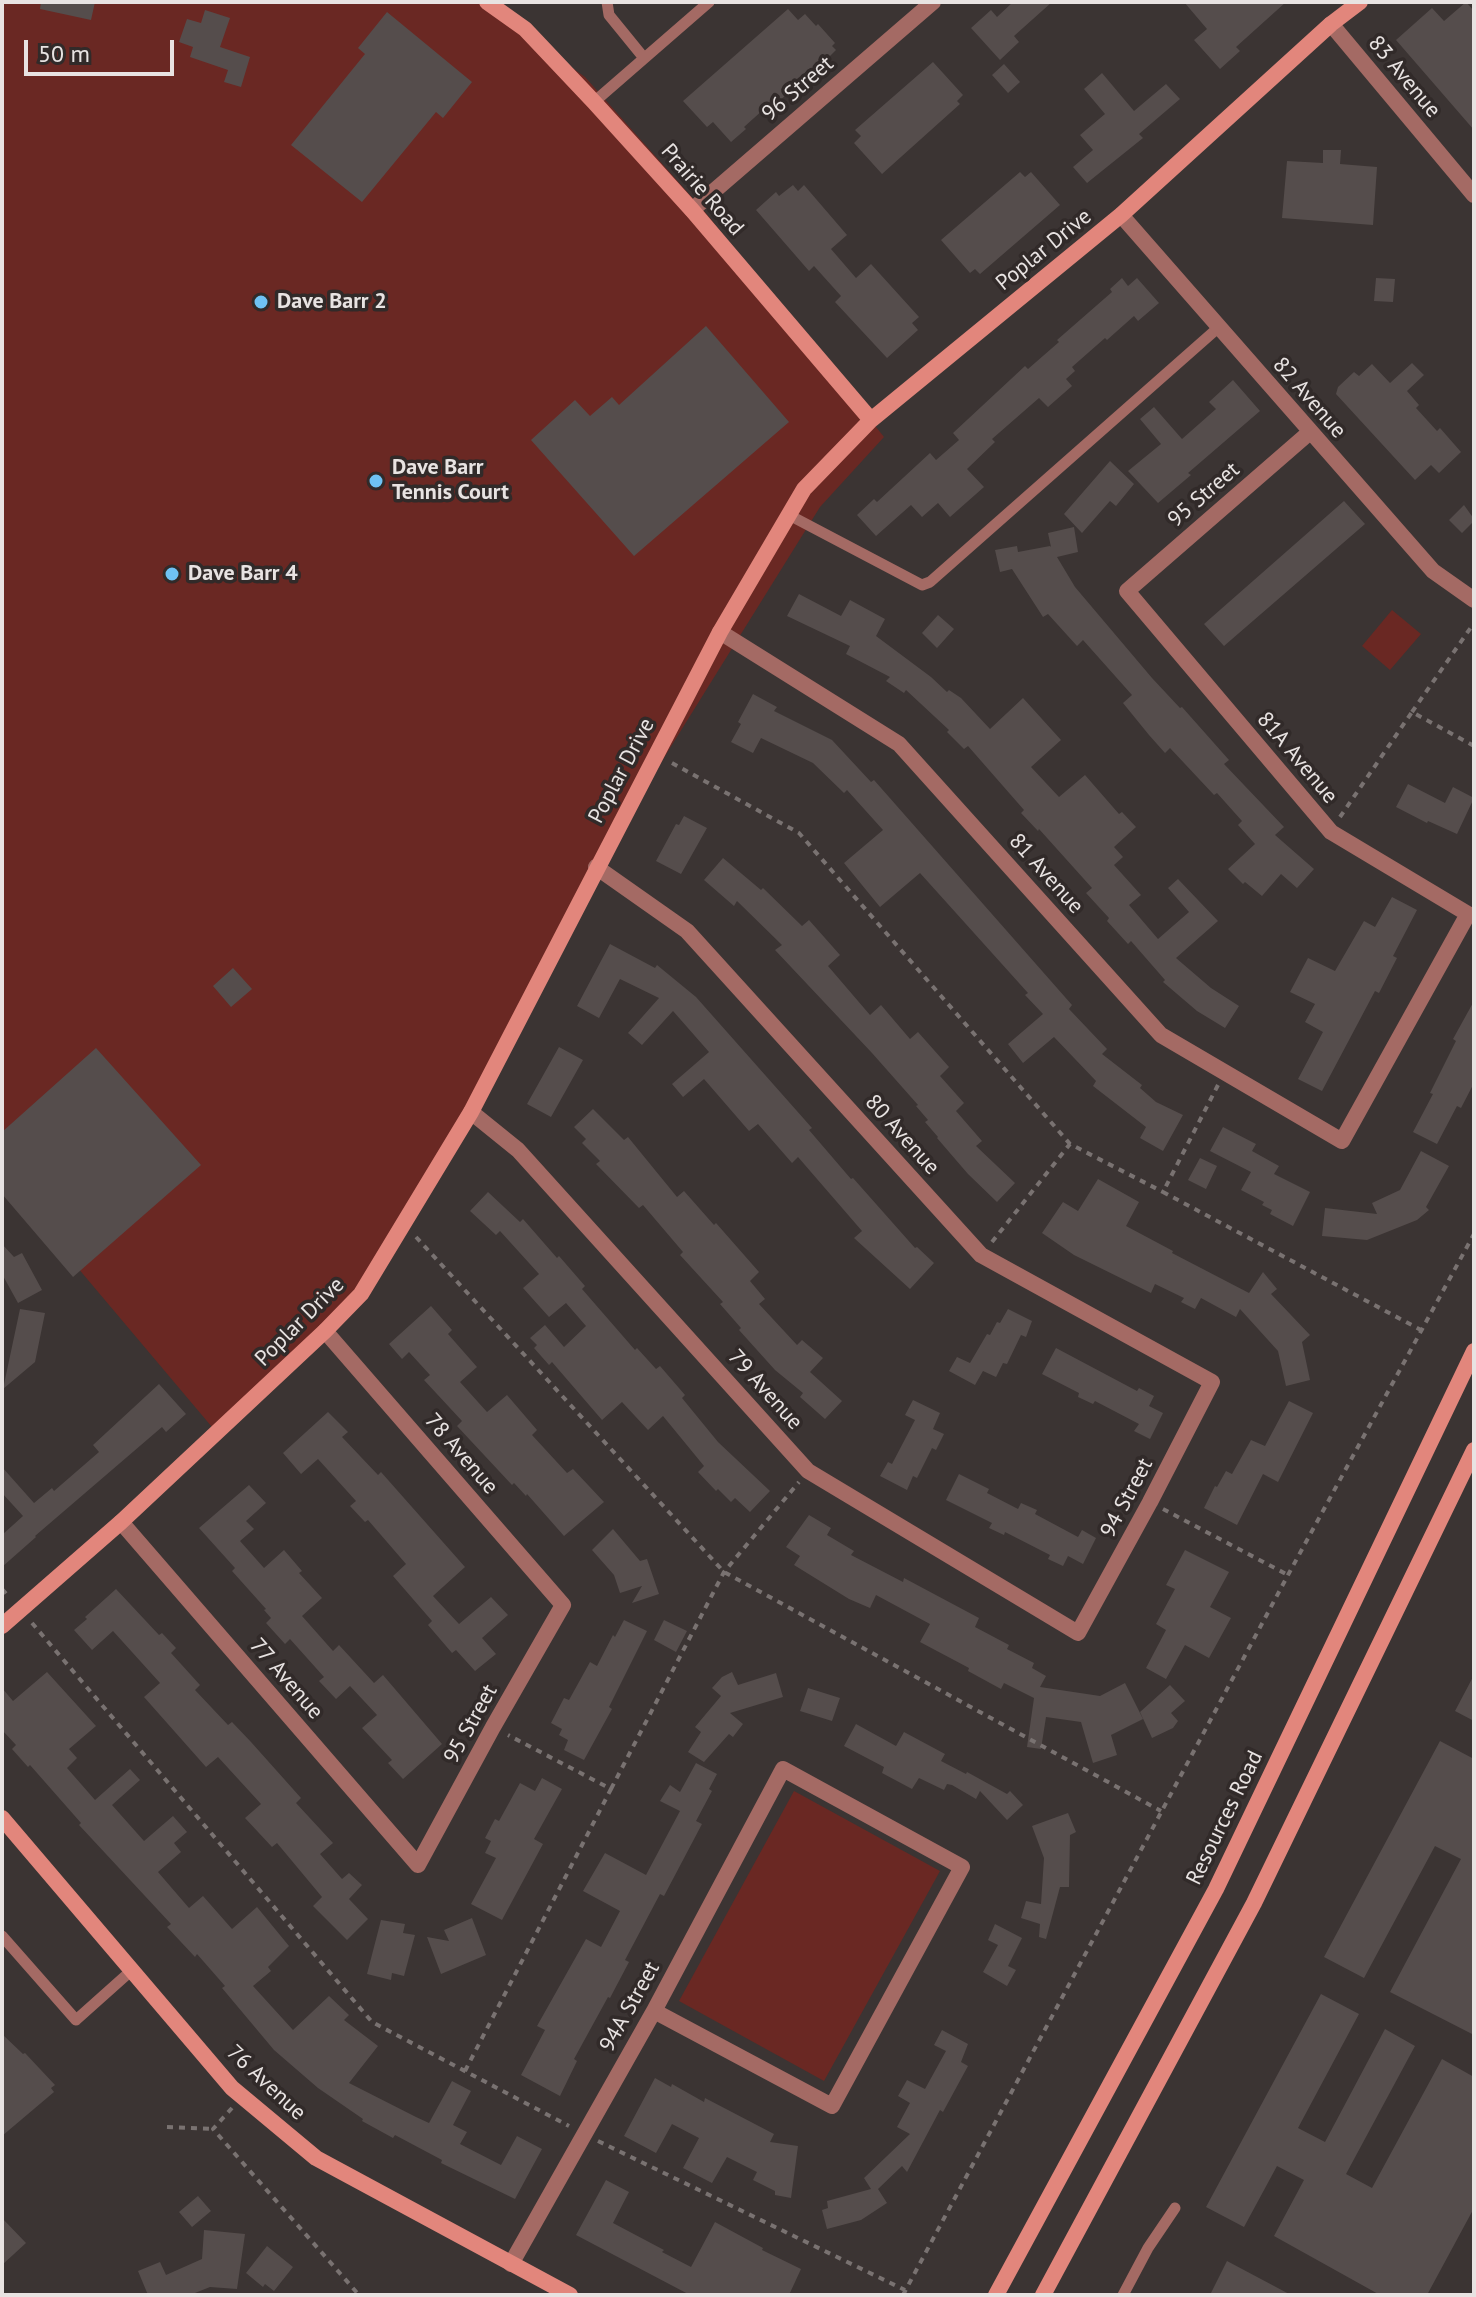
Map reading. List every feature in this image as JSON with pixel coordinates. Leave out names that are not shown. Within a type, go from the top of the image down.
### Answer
[{"type":"street","name":"Prairie Road","points":[[487,2],[525,29],[594,102],[692,210],[871,420]]},
{"type":"street","name":"96 Street","points":[[692,210],[933,2]]},
{"type":"street","name":"Poplar Drive","points":[[2,1626],[121,1522],[361,1294],[471,1112],[720,632],[804,489],[871,420],[1121,215],[1331,24],[1360,2]]},
{"type":"street","name":"83 Avenue","points":[[1331,24],[1474,195]]},
{"type":"street","name":"82 Avenue","points":[[1121,215],[1433,571],[1474,600]]},
{"type":"street","name":"95 Street","points":[[1127,591],[1310,432]]},
{"type":"street","name":"81A Avenue","points":[[1127,591],[1331,832],[1468,914],[1342,1141]]},
{"type":"street","name":"81 Avenue","points":[[720,632],[899,744],[1161,1035],[1342,1141]]},
{"type":"street","name":"80 Avenue","points":[[596,867],[687,931],[981,1255],[1212,1382]]},
{"type":"street","name":"79 Avenue","points":[[471,1112],[518,1150],[808,1471],[1078,1633]]},
{"type":"street","name":"78 Avenue","points":[[325,1331],[563,1605]]},
{"type":"street","name":"Resources Road","points":[[996,2295],[1216,1889],[1474,1351]]},
{"type":"street","name":"94 Street","points":[[1078,1633],[1212,1382]]},
{"type":"street","points":[[1043,2295],[1254,1903],[1474,1450]]},
{"type":"street","name":"77 Avenue","points":[[121,1522],[418,1865]]},
{"type":"street","name":"95 Street","points":[[418,1865],[563,1605]]},
{"type":"street","name":"94A Street","points":[[511,2264],[654,2011],[783,1769],[962,1867],[832,2106],[654,2011]]},
{"type":"street","name":"76 Avenue","points":[[2,1818],[232,2088],[316,2158],[570,2295]]},
{"type":"lane","points":[[607,2],[614,22],[644,58]]},
{"type":"lane","points":[[594,102],[709,2]]},
{"type":"lane","points":[[789,515],[922,585],[930,582],[1219,327]]},
{"type":"lane","points":[[2,1936],[76,2020],[132,1970]]},
{"type":"lane","points":[[1123,2295],[1148,2248],[1175,2208]]},
{"type":"path","points":[[1331,832],[1474,623]]},
{"type":"path","points":[[1412,712],[1474,746]]},
{"type":"path","points":[[656,754],[799,833],[1070,1144],[1421,1330]]},
{"type":"path","points":[[1163,1192],[1224,1072]]},
{"type":"path","points":[[981,1255],[1070,1144]]},
{"type":"path","points":[[404,1224],[724,1572],[1161,1811]]},
{"type":"path","points":[[2,1589],[372,2022],[585,2134],[904,2293],[1474,1234]]},
{"type":"path","points":[[465,2071],[724,1572],[808,1471]]},
{"type":"path","points":[[1150,1502],[1288,1575]]},
{"type":"path","points":[[493,1727],[611,1789]]},
{"type":"path","points":[[213,2129],[242,2096]]},
{"type":"path","points":[[167,2127],[213,2129],[359,2295]]},
{"type":"shaded area","points":[[2,2],[480,2],[585,77],[705,212],[884,437],[820,507],[596,867],[471,1112],[361,1294],[217,1433],[2,1178]]},
{"type":"shaded area","points":[[1392,610],[1421,634],[1390,670],[1362,646]]},
{"type":"shaded area","points":[[794,1791],[940,1871],[824,2081],[679,2001]]},
{"type":"building","points":[[41,2],[95,2],[91,20],[40,9]]},
{"type":"building","points":[[1013,2],[1052,2],[1014,36],[1019,42],[1000,60],[971,28],[991,10],[997,17]]},
{"type":"building","points":[[1184,2],[1286,2],[1236,47],[1240,51],[1220,69],[1194,40],[1207,29]]},
{"type":"building","points":[[1466,2],[1474,11],[1474,130],[1396,40],[1432,8],[1444,21]]},
{"type":"building","points":[[788,9],[798,20],[805,14],[816,26],[818,24],[835,43],[832,46],[836,50],[805,81],[777,103],[774,100],[731,142],[713,122],[707,127],[683,101]]},
{"type":"building","points":[[205,10],[230,18],[220,47],[250,57],[241,87],[224,82],[228,70],[190,57],[193,47],[179,42],[187,19],[201,23]]},
{"type":"building","points":[[387,12],[472,82],[443,118],[436,112],[362,202],[291,145],[365,54],[358,48]]},
{"type":"building","points":[[933,62],[963,95],[957,101],[960,104],[882,174],[854,143],[861,136],[855,130]]},
{"type":"building","points":[[1004,64],[1020,82],[1008,93],[992,75]]},
{"type":"building","points":[[1102,73],[1134,111],[1166,84],[1180,99],[1139,134],[1143,138],[1087,183],[1073,167],[1093,150],[1080,135],[1105,114],[1084,89]]},
{"type":"building","points":[[1323,150],[1341,150],[1340,164],[1377,167],[1373,225],[1282,218],[1287,161],[1323,163]]},
{"type":"building","points":[[1020,172],[1025,177],[1031,172],[1060,205],[980,274],[975,269],[970,273],[941,240]]},
{"type":"building","points":[[793,185],[798,191],[804,185],[847,235],[831,249],[856,278],[871,264],[919,317],[912,323],[918,330],[887,358],[835,302],[841,296],[814,266],[809,271],[756,210],[776,192],[779,196]]},
{"type":"building","points":[[1122,278],[1128,286],[1137,278],[1159,303],[1138,321],[1134,316],[1072,367],[1075,371],[1066,379],[1072,386],[1048,407],[1039,398],[992,439],[995,442],[967,469],[984,487],[950,517],[938,503],[922,517],[911,505],[876,536],[857,515],[874,499],[877,502],[930,453],[936,460],[959,440],[953,433],[1025,366],[1028,369],[1059,342],[1057,340],[1112,292],[1110,289]]},
{"type":"building","points":[[1376,278],[1395,279],[1393,302],[1374,301]]},
{"type":"building","points":[[706,326],[789,422],[634,556],[531,440],[575,400],[590,416],[612,397],[619,405]]},
{"type":"building","points":[[1412,363],[1424,375],[1407,391],[1419,405],[1416,408],[1437,431],[1440,428],[1461,452],[1439,473],[1431,465],[1415,480],[1336,394],[1338,387],[1354,372],[1359,376],[1372,364],[1390,383]]},
{"type":"building","points":[[1233,380],[1260,411],[1158,503],[1128,471],[1161,444],[1140,419],[1154,407],[1182,439],[1216,409],[1209,402]]},
{"type":"building","points":[[1110,461],[1134,484],[1116,506],[1110,501],[1082,533],[1064,514]]},
{"type":"building","points":[[1344,501],[1365,524],[1224,646],[1204,624]]},
{"type":"building","points":[[1464,505],[1474,519],[1462,533],[1449,520]]},
{"type":"building","points":[[1074,527],[1078,552],[1057,557],[1075,587],[1152,678],[1229,760],[1224,764],[1284,827],[1275,835],[1314,869],[1297,888],[1281,874],[1262,896],[1245,882],[1243,884],[1228,869],[1255,844],[1238,825],[1242,821],[1170,748],[1165,753],[1149,735],[1123,703],[1132,695],[1083,640],[1077,646],[1048,614],[1043,617],[1012,569],[1000,572],[995,550],[1017,546],[1018,552],[1051,547],[1048,533]]},
{"type":"building","points":[[799,594],[841,616],[850,600],[885,619],[876,636],[947,692],[949,690],[961,698],[990,729],[1023,698],[1061,740],[1031,767],[1059,797],[1085,775],[1119,814],[1122,812],[1136,827],[1114,847],[1123,857],[1114,865],[1141,895],[1129,905],[1158,939],[1189,912],[1168,888],[1178,879],[1218,921],[1176,958],[1211,988],[1239,1006],[1225,1028],[1197,1011],[1163,982],[1165,980],[1131,941],[1128,944],[1107,921],[1109,918],[1086,893],[1092,888],[1021,813],[1024,810],[968,746],[964,749],[947,732],[949,730],[906,690],[904,693],[886,681],[890,677],[846,654],[850,646],[787,616]]},
{"type":"building","points":[[938,615],[954,629],[937,648],[922,633]]},
{"type":"building","points":[[753,694],[777,707],[774,711],[832,740],[871,782],[874,780],[1072,1005],[1069,1009],[1107,1049],[1102,1054],[1142,1085],[1140,1088],[1156,1102],[1183,1115],[1163,1151],[1140,1138],[1146,1127],[1093,1086],[1096,1081],[1054,1037],[1023,1063],[1008,1044],[1043,1014],[1025,995],[1028,993],[920,873],[880,907],[844,863],[883,830],[847,790],[844,793],[813,763],[761,738],[753,753],[731,742]]},
{"type":"building","points":[[1408,784],[1445,803],[1453,787],[1474,798],[1457,834],[1396,807]]},
{"type":"building","points":[[684,816],[707,828],[681,874],[656,861],[676,824],[679,825]]},
{"type":"building","points":[[723,858],[761,890],[763,888],[802,926],[809,920],[840,955],[828,966],[870,1015],[881,1005],[910,1039],[918,1032],[949,1067],[940,1076],[964,1103],[956,1111],[982,1141],[976,1146],[1015,1183],[997,1202],[937,1138],[925,1122],[928,1120],[918,1105],[775,950],[782,945],[737,901],[734,906],[704,880]]},
{"type":"building","points":[[1392,897],[1417,910],[1393,956],[1397,958],[1379,993],[1375,991],[1322,1091],[1298,1079],[1323,1032],[1305,1022],[1315,1004],[1290,992],[1308,958],[1335,971],[1364,921],[1375,927]]},
{"type":"building","points":[[610,944],[655,968],[657,965],[696,997],[812,1128],[809,1130],[851,1179],[915,1248],[934,1263],[910,1289],[854,1238],[862,1231],[798,1157],[792,1163],[758,1124],[749,1131],[704,1079],[683,1097],[672,1084],[709,1052],[673,1011],[642,1045],[628,1033],[659,998],[620,979],[599,1018],[577,1006]]},
{"type":"building","points":[[233,968],[252,989],[231,1007],[213,986]]},
{"type":"building","points":[[1474,1001],[1474,1083],[1461,1108],[1457,1106],[1437,1144],[1413,1132],[1456,1041],[1453,1039]]},
{"type":"building","points":[[559,1047],[583,1060],[551,1117],[527,1104]]},
{"type":"building","points":[[96,1048],[201,1165],[73,1277],[2,1194],[2,1132]]},
{"type":"building","points":[[593,1109],[624,1140],[628,1137],[677,1197],[684,1191],[759,1272],[750,1281],[765,1299],[759,1304],[797,1345],[802,1340],[823,1358],[810,1372],[842,1401],[825,1419],[800,1397],[803,1393],[775,1370],[739,1330],[741,1328],[720,1304],[723,1302],[680,1255],[683,1252],[643,1205],[639,1208],[596,1164],[600,1161],[582,1143],[586,1139],[574,1127]]},
{"type":"building","points":[[1223,1127],[1256,1144],[1252,1151],[1279,1166],[1274,1174],[1310,1192],[1293,1226],[1270,1214],[1272,1210],[1262,1205],[1264,1202],[1241,1190],[1251,1172],[1210,1151]]},
{"type":"building","points":[[1421,1151],[1449,1166],[1426,1207],[1429,1210],[1417,1220],[1367,1240],[1322,1236],[1325,1208],[1377,1214],[1372,1203],[1400,1190]]},
{"type":"building","points":[[1200,1158],[1217,1166],[1206,1189],[1188,1180]]},
{"type":"building","points":[[1098,1179],[1139,1202],[1126,1226],[1172,1253],[1249,1293],[1263,1272],[1277,1289],[1271,1294],[1310,1335],[1302,1342],[1310,1380],[1286,1386],[1278,1351],[1240,1309],[1236,1317],[1201,1298],[1195,1309],[1181,1302],[1184,1298],[1155,1284],[1151,1293],[1074,1255],[1042,1233],[1063,1202],[1078,1211]]},
{"type":"building","points":[[488,1192],[520,1222],[523,1219],[557,1258],[559,1256],[585,1286],[582,1289],[635,1350],[637,1348],[656,1369],[660,1366],[718,1442],[770,1491],[750,1512],[735,1498],[731,1502],[718,1489],[716,1491],[698,1472],[704,1466],[663,1416],[648,1430],[622,1402],[602,1420],[552,1362],[549,1365],[534,1348],[537,1345],[530,1338],[545,1325],[564,1347],[586,1326],[566,1303],[549,1317],[523,1288],[539,1274],[500,1231],[496,1235],[470,1211]]},
{"type":"building","points":[[2,1244],[14,1257],[22,1253],[42,1290],[18,1303],[2,1274]]},
{"type":"building","points":[[431,1306],[452,1330],[448,1334],[477,1367],[460,1382],[487,1412],[507,1395],[537,1430],[532,1435],[567,1473],[573,1469],[604,1502],[564,1536],[527,1494],[514,1483],[512,1485],[457,1426],[462,1421],[424,1380],[430,1375],[409,1352],[402,1359],[389,1344]]},
{"type":"building","points":[[20,1309],[45,1313],[35,1362],[3,1389]]},
{"type":"building","points":[[1008,1309],[1032,1321],[1026,1337],[1021,1335],[1007,1364],[1003,1363],[996,1377],[983,1371],[975,1385],[949,1371],[957,1357],[970,1363],[987,1334],[990,1335]]},
{"type":"building","points":[[1056,1348],[1137,1391],[1139,1388],[1154,1396],[1149,1406],[1163,1413],[1150,1439],[1134,1431],[1139,1424],[1095,1401],[1093,1404],[1078,1397],[1079,1393],[1042,1374]]},
{"type":"building","points":[[159,1384],[186,1414],[166,1432],[162,1427],[2,1567],[2,1535],[23,1516],[2,1493],[2,1467],[34,1503],[52,1488],[54,1491],[99,1452],[93,1445]]},
{"type":"building","points":[[913,1400],[940,1413],[933,1429],[944,1434],[936,1450],[932,1448],[917,1478],[913,1476],[907,1490],[880,1476],[888,1462],[892,1464],[915,1420],[905,1415]]},
{"type":"building","points":[[1289,1401],[1313,1413],[1278,1482],[1263,1474],[1237,1525],[1204,1508],[1226,1471],[1232,1474],[1251,1440],[1265,1446]]},
{"type":"building","points":[[328,1412],[348,1432],[342,1437],[378,1475],[381,1472],[465,1567],[433,1596],[459,1624],[491,1597],[508,1615],[482,1638],[496,1654],[475,1671],[456,1650],[452,1653],[428,1625],[432,1621],[393,1576],[406,1564],[368,1520],[365,1522],[350,1506],[356,1501],[318,1459],[301,1474],[283,1453]]},
{"type":"building","points":[[959,1474],[989,1489],[987,1493],[1018,1509],[1021,1503],[1078,1537],[1082,1530],[1096,1538],[1083,1564],[1068,1556],[1063,1566],[1048,1559],[1050,1555],[1005,1532],[1004,1535],[989,1528],[992,1523],[946,1500]]},
{"type":"building","points":[[249,1485],[266,1503],[246,1521],[254,1529],[240,1541],[264,1568],[284,1550],[302,1571],[299,1573],[322,1598],[302,1616],[333,1651],[339,1645],[374,1683],[383,1675],[442,1744],[403,1779],[388,1763],[392,1760],[362,1728],[377,1715],[350,1686],[336,1699],[319,1681],[324,1677],[290,1639],[285,1644],[266,1623],[271,1618],[266,1609],[199,1528]]},
{"type":"building","points":[[809,1515],[831,1528],[827,1535],[854,1551],[851,1555],[903,1582],[904,1578],[979,1618],[975,1627],[1009,1645],[1007,1649],[1034,1663],[1032,1668],[1046,1676],[1040,1687],[1100,1696],[1125,1683],[1143,1719],[1111,1735],[1117,1755],[1093,1763],[1081,1722],[1046,1717],[1041,1749],[1027,1747],[1034,1698],[1004,1683],[1001,1689],[920,1642],[930,1624],[876,1595],[870,1608],[849,1599],[794,1565],[800,1556],[786,1547]]},
{"type":"building","points":[[613,1529],[640,1561],[647,1559],[659,1594],[632,1603],[642,1586],[620,1593],[614,1575],[592,1550]]},
{"type":"building","points":[[1185,1550],[1229,1572],[1210,1607],[1231,1618],[1209,1658],[1185,1645],[1166,1679],[1146,1668],[1166,1630],[1156,1624],[1175,1589],[1166,1585]]},
{"type":"building","points":[[116,1589],[159,1635],[162,1633],[176,1648],[171,1653],[200,1685],[195,1690],[228,1725],[232,1722],[301,1798],[296,1803],[333,1843],[320,1854],[342,1879],[349,1873],[362,1885],[349,1899],[368,1919],[347,1940],[313,1906],[322,1897],[277,1843],[272,1847],[245,1818],[261,1804],[218,1757],[206,1767],[144,1697],[160,1683],[113,1631],[92,1650],[74,1630]]},
{"type":"building","points":[[624,1620],[647,1631],[609,1707],[612,1709],[584,1760],[564,1750],[568,1740],[559,1735],[562,1729],[551,1723],[564,1698],[569,1700],[590,1662],[597,1666]]},
{"type":"building","points":[[664,1620],[687,1631],[676,1652],[654,1640]]},
{"type":"building","points":[[47,1672],[96,1726],[69,1749],[77,1758],[67,1768],[95,1800],[130,1769],[140,1780],[112,1805],[144,1841],[173,1816],[187,1832],[174,1843],[181,1852],[158,1872],[189,1908],[203,1896],[232,1929],[257,1907],[289,1946],[268,1967],[271,1971],[253,1986],[293,2030],[329,1996],[349,2015],[344,2020],[378,2046],[349,2083],[416,2117],[429,2123],[452,2081],[471,2091],[453,2125],[467,2132],[460,2144],[501,2165],[517,2136],[542,2149],[515,2199],[441,2163],[442,2160],[395,2135],[393,2138],[362,2121],[274,2050],[222,1988],[225,1986],[197,1954],[195,1957],[167,1927],[171,1924],[79,1825],[81,1823],[30,1765],[28,1767],[12,1749],[16,1745],[2,1730],[2,1688],[13,1701]]},
{"type":"building","points":[[732,1672],[738,1685],[776,1673],[783,1697],[730,1713],[743,1724],[733,1737],[729,1734],[704,1762],[688,1752],[701,1732],[695,1727],[721,1696],[712,1688]]},
{"type":"building","points":[[1474,1675],[1474,1721],[1455,1711]]},
{"type":"building","points":[[1170,1685],[1185,1701],[1171,1713],[1178,1721],[1173,1728],[1152,1738],[1140,1712]]},
{"type":"building","points":[[808,1688],[840,1698],[832,1721],[800,1711]]},
{"type":"building","points":[[856,1724],[896,1746],[904,1732],[945,1754],[941,1761],[1007,1794],[1010,1791],[1023,1805],[1007,1820],[980,1791],[976,1799],[952,1785],[947,1784],[944,1790],[919,1778],[912,1789],[882,1773],[884,1767],[844,1746]]},
{"type":"building","points":[[1440,1741],[1474,1759],[1474,2035],[1390,1992],[1461,1859],[1435,1846],[1364,1978],[1324,1957]]},
{"type":"building","points":[[696,1763],[717,1774],[696,1821],[702,1824],[664,1896],[660,1894],[625,1960],[629,1962],[574,2059],[577,2061],[560,2096],[521,2075],[545,2030],[537,2026],[586,1939],[601,1947],[620,1911],[583,1891],[605,1853],[646,1875],[680,1811],[660,1801],[670,1785],[680,1792]]},
{"type":"building","points":[[542,1778],[562,1789],[534,1839],[543,1844],[502,1920],[471,1904],[496,1858],[485,1853],[491,1841],[485,1838],[495,1819],[499,1821],[520,1783],[535,1791]]},
{"type":"building","points":[[1068,1813],[1076,1832],[1070,1835],[1069,1887],[1060,1887],[1046,1939],[1039,1937],[1040,1924],[1021,1918],[1026,1901],[1041,1904],[1044,1858],[1032,1826]]},
{"type":"building","points":[[472,1918],[486,1955],[441,1974],[427,1937],[449,1941],[444,1930]]},
{"type":"building","points":[[381,1920],[405,1924],[403,1933],[415,1935],[404,1976],[392,1973],[391,1980],[367,1974]]},
{"type":"building","points":[[995,1924],[1022,1938],[1008,1966],[1016,1970],[1007,1986],[983,1972],[998,1945],[988,1940]]},
{"type":"building","points":[[1321,1994],[1359,2014],[1298,2128],[1325,2142],[1385,2029],[1415,2046],[1346,2174],[1372,2188],[1442,2059],[1474,2077],[1474,2208],[1427,2295],[1380,2295],[1274,2236],[1304,2180],[1277,2166],[1244,2227],[1206,2207]]},
{"type":"building","points":[[942,2030],[968,2044],[961,2062],[968,2066],[943,2112],[940,2110],[907,2172],[902,2166],[878,2189],[887,2203],[861,2220],[827,2229],[822,2210],[828,2208],[827,2201],[871,2189],[864,2178],[910,2134],[897,2127],[910,2103],[898,2096],[907,2080],[925,2089],[946,2051],[934,2045]]},
{"type":"building","points":[[2,2034],[55,2085],[51,2088],[54,2092],[2,2136]]},
{"type":"building","points":[[655,2078],[704,2102],[705,2098],[774,2134],[770,2142],[798,2146],[791,2198],[775,2195],[775,2191],[753,2180],[757,2172],[727,2157],[712,2183],[683,2168],[699,2138],[672,2124],[656,2153],[624,2136]]},
{"type":"building","points":[[606,2180],[629,2192],[613,2223],[691,2267],[715,2222],[801,2269],[789,2295],[690,2295],[576,2235]]},
{"type":"building","points":[[198,2196],[211,2211],[192,2227],[179,2212]]},
{"type":"building","points":[[2,2218],[26,2243],[2,2265]]},
{"type":"building","points":[[204,2230],[245,2234],[237,2289],[210,2287],[190,2295],[148,2295],[138,2271],[160,2262],[166,2275],[202,2259]]},
{"type":"building","points":[[267,2246],[293,2267],[274,2291],[265,2284],[263,2287],[246,2273]]},
{"type":"building","points":[[1227,2261],[1291,2295],[1210,2295]]},
{"type":"place","name":"Dave Barr 2","points":[[261,302]]},
{"type":"place","name":"Dave Barr Tennis Court","points":[[376,481]]},
{"type":"place","name":"Dave Barr 4","points":[[172,574]]}]
